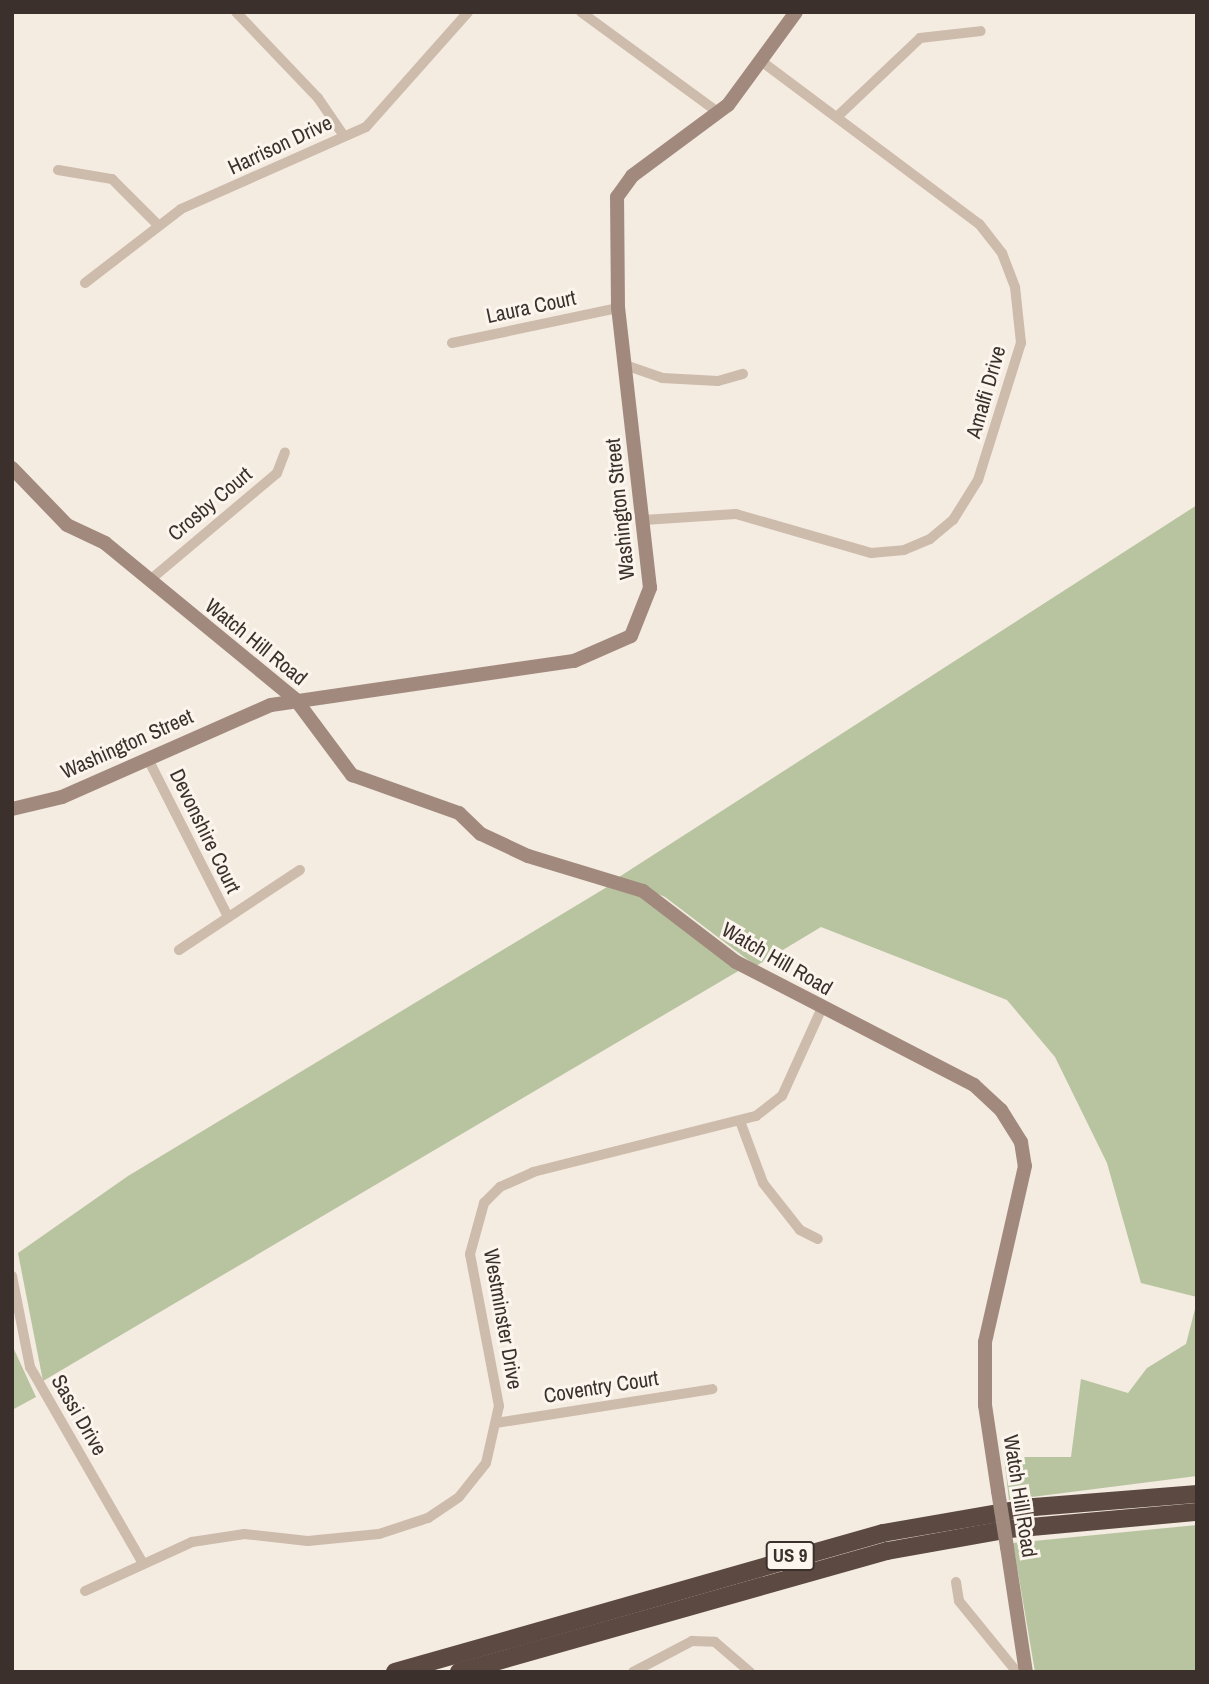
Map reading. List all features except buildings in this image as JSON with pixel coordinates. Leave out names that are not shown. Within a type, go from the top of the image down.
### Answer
[{"type":"highway","name":"US 9","points":[[395,1672],[884,1533],[1034,1507],[1197,1494]]},
{"type":"highway","name":"US 9","points":[[459,1672],[887,1550],[1036,1525],[1197,1512]]},
{"type":"street","points":[[236,12],[318,97],[344,136]]},
{"type":"street","name":"Harrison Drive","points":[[85,283],[156,223],[344,136],[390,105],[468,12]]},
{"type":"street","points":[[581,12],[719,113]]},
{"type":"street","name":"Washington Street","points":[[12,809],[62,797],[149,761],[207,731],[296,700],[574,661],[610,649],[631,636],[645,613],[650,588],[618,308],[614,220],[623,185],[719,113],[796,12]]},
{"type":"street","points":[[840,114],[920,38],[981,31]]},
{"type":"street","name":"Amalfi Drive","points":[[644,520],[736,514],[857,551],[904,550],[953,520],[978,480],[1021,343],[1015,287],[1002,253],[979,224],[840,114],[761,61]]},
{"type":"street","points":[[58,170],[112,179],[156,223]]},
{"type":"street","name":"Laura Court","points":[[452,343],[618,308]]},
{"type":"street","points":[[625,365],[662,378],[718,381],[743,374]]},
{"type":"street","name":"Crosby Court","points":[[150,580],[277,472],[285,452]]},
{"type":"street","name":"Watch Hill Road","points":[[12,468],[67,525],[105,543],[296,700],[352,775],[459,813],[505,847],[643,891],[725,955],[821,1010],[974,1085],[1002,1110],[1021,1142],[1023,1191],[983,1363],[998,1491],[1026,1672]]},
{"type":"street","name":"Devonshire Court","points":[[149,761],[228,918]]},
{"type":"street","name":"Devonshire Court","points":[[178,950],[300,870]]},
{"type":"street","name":"Westminster Drive","points":[[85,1591],[142,1562],[192,1542],[241,1534],[346,1538],[428,1518],[459,1497],[486,1463],[496,1423],[495,1370],[470,1254],[484,1202],[500,1186],[533,1172],[740,1121],[782,1096],[821,1010]]},
{"type":"street","points":[[740,1121],[763,1183],[800,1230],[818,1239]]},
{"type":"street","name":"Sassi Drive","points":[[12,1276],[30,1367],[142,1562]]},
{"type":"street","name":"Coventry Court","points":[[496,1423],[712,1389]]},
{"type":"street","points":[[956,1581],[959,1601],[1017,1672]]},
{"type":"street","points":[[633,1672],[673,1647],[715,1642],[750,1672]]},
{"type":"green space","points":[[1197,505],[1197,1297],[1141,1283],[1107,1163],[1055,1057],[1007,1000],[821,927],[756,966],[665,897],[619,877]]},
{"type":"green space","points":[[612,884],[641,896],[740,970],[43,1381],[18,1253],[128,1176]]},
{"type":"green space","points":[[1197,1301],[1197,1476],[1009,1500],[1004,1457],[1071,1457],[1081,1379],[1128,1393],[1147,1368],[1186,1344]]},
{"type":"green space","points":[[12,1345],[36,1397],[12,1410]]},
{"type":"green space","points":[[1197,1525],[1197,1672],[1035,1672],[1013,1543]]}]
